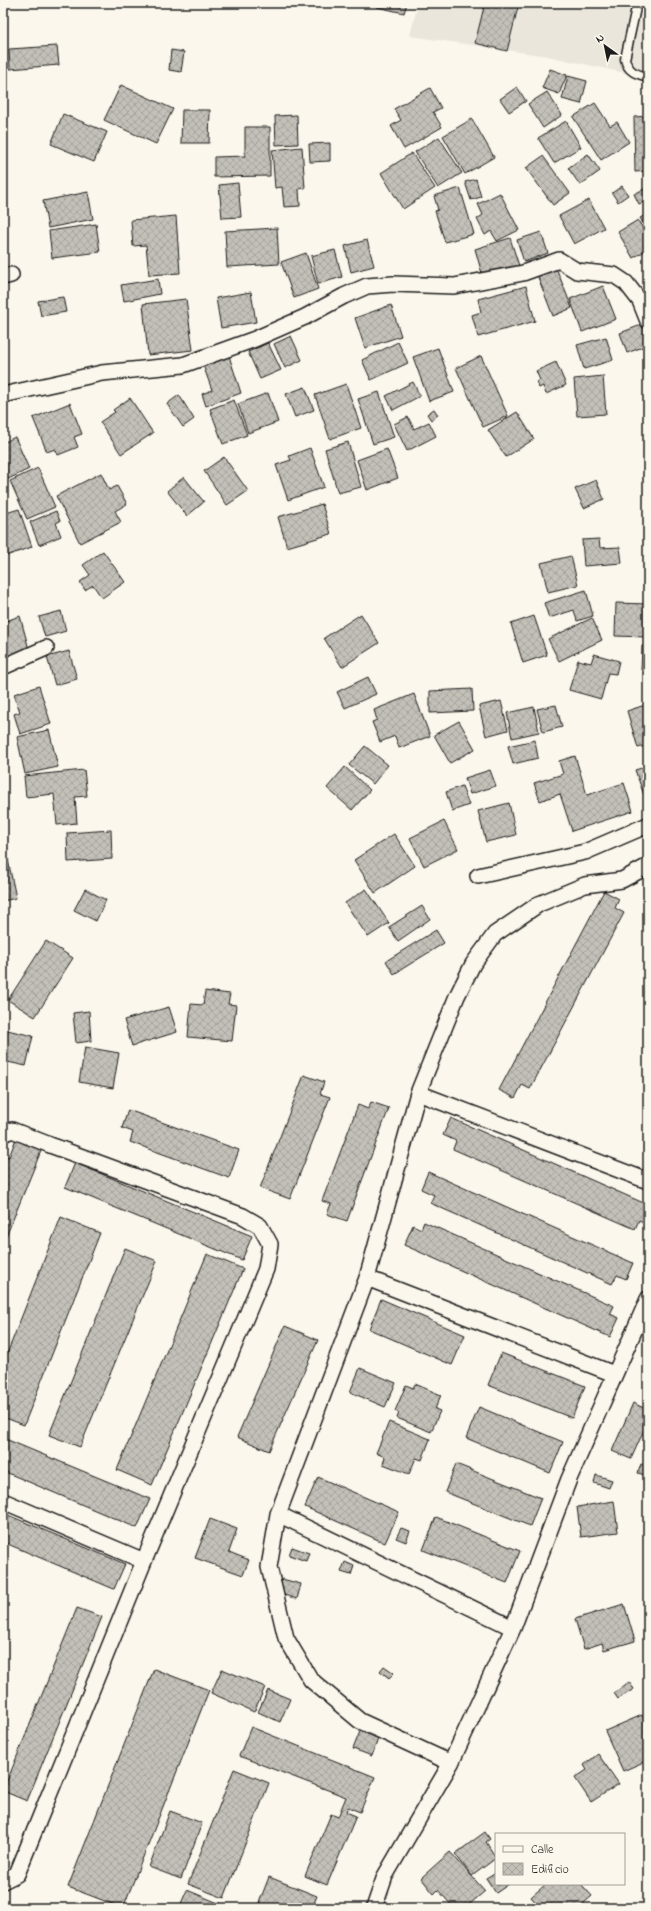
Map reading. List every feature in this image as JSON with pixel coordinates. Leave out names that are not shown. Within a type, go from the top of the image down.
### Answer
[{"type":"street","points":[[3,395],[102,373],[183,365],[254,339],[298,320],[367,286],[393,284],[454,286],[523,273],[559,260],[577,271],[614,275],[626,283],[640,301],[648,321]]},
{"type":"street","points":[[3,667],[46,648]]},
{"type":"street","points":[[478,876],[585,852],[648,825]]},
{"type":"street","points":[[451,1763],[360,1721],[311,1680],[286,1638],[269,1567],[278,1514],[367,1278],[418,1093],[457,996],[473,964],[495,934],[539,904],[586,885],[622,880],[648,866]]},
{"type":"street","points":[[418,1093],[648,1181]]},
{"type":"street","points":[[3,1134],[12,1130],[23,1133],[50,1145],[243,1216],[260,1226],[270,1244],[266,1269],[144,1561],[17,1874],[3,1881]]},
{"type":"street","points":[[367,1278],[614,1374]]},
{"type":"street","points":[[374,1908],[385,1876],[451,1763],[514,1628],[569,1479],[648,1299]]},
{"type":"street","points":[[3,1501],[144,1561]]},
{"type":"street","points":[[278,1514],[514,1628]]},
{"type":"lane","points":[[637,3],[625,59],[627,67],[634,74],[648,77]]},
{"type":"shaded area","points":[[418,3],[648,3],[648,78],[547,56],[410,36]]},
{"type":"building","points":[[378,3],[407,3],[404,13],[377,7]]},
{"type":"building","points":[[485,3],[519,3],[507,51],[475,43]]},
{"type":"building","points":[[57,46],[59,65],[10,69],[9,49]]},
{"type":"building","points":[[171,50],[184,52],[181,72],[169,70]]},
{"type":"building","points":[[550,69],[567,75],[559,94],[542,88]]},
{"type":"building","points":[[568,76],[587,81],[581,104],[562,99]]},
{"type":"building","points":[[121,85],[173,109],[156,144],[104,120]]},
{"type":"building","points":[[517,87],[526,101],[509,112],[500,99]]},
{"type":"building","points":[[430,88],[441,108],[433,112],[442,127],[404,149],[391,126],[401,120],[394,109]]},
{"type":"building","points":[[547,92],[562,115],[543,128],[528,104]]},
{"type":"building","points":[[595,103],[610,126],[617,122],[629,142],[601,160],[573,117]]},
{"type":"building","points":[[182,110],[210,110],[209,143],[181,143]]},
{"type":"building","points":[[63,114],[107,132],[94,162],[51,144]]},
{"type":"building","points":[[297,115],[298,144],[276,145],[275,116]]},
{"type":"building","points":[[648,116],[648,171],[635,172],[634,117]]},
{"type":"building","points":[[472,119],[494,157],[465,174],[443,136]]},
{"type":"building","points":[[566,121],[581,147],[554,163],[538,138]]},
{"type":"building","points":[[245,127],[270,127],[270,176],[214,177],[214,157],[245,156]]},
{"type":"building","points":[[439,137],[462,173],[438,188],[415,152]]},
{"type":"building","points":[[330,143],[330,161],[310,162],[309,144]]},
{"type":"building","points":[[302,147],[305,188],[299,189],[300,206],[284,207],[282,187],[275,188],[272,150]]},
{"type":"building","points":[[412,153],[435,188],[403,209],[381,173]]},
{"type":"building","points":[[588,154],[600,171],[580,185],[568,168]]},
{"type":"building","points":[[543,156],[570,193],[553,205],[526,168]]},
{"type":"building","points":[[476,179],[481,197],[471,200],[465,182]]},
{"type":"building","points":[[238,183],[241,217],[222,218],[219,185]]},
{"type":"building","points":[[622,186],[628,195],[618,202],[612,193]]},
{"type":"building","points":[[648,187],[648,200],[639,204],[634,194]]},
{"type":"building","points":[[460,188],[474,234],[445,242],[435,211],[438,210],[434,196]]},
{"type":"building","points":[[88,192],[93,219],[48,228],[43,201]]},
{"type":"building","points":[[500,193],[519,230],[497,241],[491,231],[485,235],[477,219],[483,215],[478,204]]},
{"type":"building","points":[[589,200],[604,228],[574,244],[559,216]]},
{"type":"building","points":[[648,214],[648,231],[640,218]]},
{"type":"building","points":[[176,216],[180,273],[149,275],[146,245],[133,246],[131,220]]},
{"type":"building","points":[[638,220],[648,238],[648,249],[633,258],[618,232]]},
{"type":"building","points":[[96,224],[100,252],[52,258],[49,231]]},
{"type":"building","points":[[277,228],[279,264],[227,267],[225,231]]},
{"type":"building","points":[[541,232],[548,253],[524,262],[517,240]]},
{"type":"building","points":[[510,238],[519,266],[483,277],[475,249]]},
{"type":"building","points":[[367,240],[374,266],[351,272],[345,246]]},
{"type":"building","points":[[335,250],[342,277],[318,284],[311,256]]},
{"type":"building","points":[[306,253],[318,289],[294,298],[281,262]]},
{"type":"building","points":[[555,265],[572,308],[553,316],[536,272]]},
{"type":"building","points":[[158,279],[160,294],[124,301],[121,285]]},
{"type":"building","points":[[526,286],[535,321],[478,337],[472,315],[481,312],[478,299]]},
{"type":"building","points":[[603,286],[616,319],[582,332],[570,299]]},
{"type":"building","points":[[251,292],[256,322],[221,328],[216,298]]},
{"type":"building","points":[[63,297],[66,312],[41,316],[38,301]]},
{"type":"building","points":[[186,299],[193,350],[148,355],[143,304]]},
{"type":"building","points":[[391,305],[401,336],[365,348],[355,318]]},
{"type":"building","points":[[644,324],[648,333],[648,345],[627,353],[620,333]]},
{"type":"building","points":[[291,336],[302,360],[285,368],[274,344]]},
{"type":"building","points":[[606,337],[613,360],[584,369],[577,345]]},
{"type":"building","points":[[398,342],[408,363],[371,380],[362,360]]},
{"type":"building","points":[[268,343],[281,370],[260,379],[248,352]]},
{"type":"building","points":[[438,348],[454,392],[429,401],[413,357]]},
{"type":"building","points":[[229,356],[241,393],[206,406],[202,394],[212,390],[203,365]]},
{"type":"building","points":[[481,356],[508,416],[483,427],[456,368]]},
{"type":"building","points":[[556,362],[566,385],[546,394],[543,386],[539,388],[537,382],[540,380],[536,371]]},
{"type":"building","points":[[603,376],[606,414],[577,416],[574,379]]},
{"type":"building","points":[[413,382],[420,396],[393,410],[386,396]]},
{"type":"building","points":[[346,384],[361,428],[330,439],[315,395]]},
{"type":"building","points":[[305,387],[314,410],[295,417],[286,394]]},
{"type":"building","points":[[379,392],[394,437],[373,444],[358,399]]},
{"type":"building","points":[[268,393],[278,422],[248,433],[238,404]]},
{"type":"building","points":[[179,395],[194,419],[183,427],[167,404]]},
{"type":"building","points":[[130,398],[153,433],[121,454],[100,422],[115,412],[113,410]]},
{"type":"building","points":[[234,400],[247,435],[223,444],[210,409]]},
{"type":"building","points":[[70,403],[82,434],[74,437],[78,447],[58,455],[55,449],[47,452],[33,418]]},
{"type":"building","points":[[434,409],[438,415],[431,420],[427,414]]},
{"type":"building","points":[[517,412],[534,439],[506,457],[488,430]]},
{"type":"building","points":[[408,417],[414,429],[429,422],[436,436],[407,451],[394,424]]},
{"type":"building","points":[[15,437],[29,469],[4,481],[3,443]]},
{"type":"building","points":[[348,442],[361,487],[338,493],[325,449]]},
{"type":"building","points":[[310,448],[324,487],[288,500],[276,465],[291,460],[289,456]]},
{"type":"building","points":[[387,449],[398,478],[367,490],[357,460]]},
{"type":"building","points":[[224,457],[248,491],[227,505],[204,471]]},
{"type":"building","points":[[38,468],[55,507],[27,519],[10,481]]},
{"type":"building","points":[[101,473],[109,490],[117,486],[127,504],[115,511],[121,522],[80,543],[56,496]]},
{"type":"building","points":[[184,477],[204,502],[187,516],[167,491]]},
{"type":"building","points":[[596,480],[604,499],[584,508],[575,489]]},
{"type":"building","points":[[322,504],[331,534],[287,547],[278,517]]},
{"type":"building","points":[[19,509],[32,547],[3,557],[3,514]]},
{"type":"building","points":[[56,511],[60,521],[56,523],[61,536],[39,545],[30,522]]},
{"type":"building","points":[[599,539],[600,548],[620,547],[622,563],[584,566],[582,540]]},
{"type":"building","points":[[103,551],[125,582],[102,598],[93,585],[85,590],[80,582],[90,575],[83,565]]},
{"type":"building","points":[[571,556],[578,585],[548,592],[541,563]]},
{"type":"building","points":[[586,590],[593,616],[577,621],[574,610],[549,618],[544,603]]},
{"type":"building","points":[[616,603],[648,604],[648,637],[615,636]]},
{"type":"building","points":[[61,611],[66,631],[45,637],[39,617]]},
{"type":"building","points":[[361,614],[379,643],[342,667],[324,638]]},
{"type":"building","points":[[20,616],[30,653],[3,661],[3,622]]},
{"type":"building","points":[[534,616],[547,655],[523,663],[511,624]]},
{"type":"building","points":[[592,618],[602,640],[559,661],[548,639]]},
{"type":"building","points":[[642,646],[648,646],[648,670],[641,670]]},
{"type":"building","points":[[69,651],[77,679],[55,685],[47,657]]},
{"type":"building","points":[[594,654],[619,661],[616,674],[608,673],[601,699],[569,690],[578,660],[591,663]]},
{"type":"building","points":[[368,677],[376,694],[345,708],[337,692]]},
{"type":"building","points":[[39,686],[51,724],[20,734],[14,714],[20,712],[14,694]]},
{"type":"building","points":[[472,689],[473,711],[430,713],[430,691]]},
{"type":"building","points":[[414,694],[430,736],[399,748],[395,736],[380,742],[372,722],[377,720],[374,710]]},
{"type":"building","points":[[501,701],[508,730],[486,736],[479,706]]},
{"type":"building","points":[[648,704],[648,745],[638,748],[627,711]]},
{"type":"building","points":[[556,705],[562,727],[543,732],[537,709]]},
{"type":"building","points":[[534,707],[539,732],[512,738],[507,713]]},
{"type":"building","points":[[459,721],[475,749],[450,763],[434,735]]},
{"type":"building","points":[[49,730],[58,767],[25,774],[17,737]]},
{"type":"building","points":[[535,740],[538,758],[513,764],[508,746]]},
{"type":"building","points":[[365,746],[388,765],[373,784],[349,765]]},
{"type":"building","points":[[575,756],[587,795],[624,783],[633,811],[572,831],[560,794],[540,801],[534,783],[563,774],[559,761]]},
{"type":"building","points":[[648,766],[648,793],[644,795],[635,770]]},
{"type":"building","points":[[345,767],[370,790],[352,810],[327,788]]},
{"type":"building","points":[[84,770],[87,796],[75,797],[77,823],[57,825],[54,794],[26,797],[24,776]]},
{"type":"building","points":[[490,770],[496,786],[470,794],[465,778]]},
{"type":"building","points":[[462,786],[469,805],[452,811],[446,792]]},
{"type":"building","points":[[509,803],[516,835],[486,842],[478,811]]},
{"type":"building","points":[[444,821],[458,849],[424,866],[410,838]]},
{"type":"building","points":[[111,830],[112,859],[68,862],[67,833]]},
{"type":"building","points":[[394,834],[415,866],[375,893],[354,860]]},
{"type":"building","points":[[7,855],[16,898],[3,901],[3,856]]},
{"type":"building","points":[[85,889],[106,900],[96,921],[74,910]]},
{"type":"building","points":[[366,889],[389,923],[368,937],[345,903]]},
{"type":"building","points":[[604,891],[619,899],[615,908],[624,913],[530,1089],[522,1085],[515,1098],[499,1090]]},
{"type":"building","points":[[422,906],[430,919],[398,941],[389,927]]},
{"type":"building","points":[[436,930],[444,943],[394,974],[386,961]]},
{"type":"building","points":[[46,941],[73,958],[35,1017],[8,1000]]},
{"type":"building","points":[[205,991],[230,994],[228,1004],[236,1005],[232,1041],[188,1037],[191,1004],[203,1005]]},
{"type":"building","points":[[169,1007],[177,1032],[132,1046],[124,1020]]},
{"type":"building","points":[[89,1011],[91,1041],[76,1043],[73,1013]]},
{"type":"building","points":[[3,1029],[33,1036],[26,1066],[3,1061]]},
{"type":"building","points":[[85,1047],[119,1053],[113,1088],[79,1082]]},
{"type":"building","points":[[304,1075],[324,1082],[320,1094],[330,1097],[290,1199],[260,1188]]},
{"type":"building","points":[[371,1102],[389,1108],[347,1221],[327,1214],[331,1204],[322,1201],[358,1105],[368,1109]]},
{"type":"building","points":[[128,1110],[239,1150],[229,1178],[130,1142],[133,1132],[122,1128]]},
{"type":"building","points":[[451,1118],[648,1205],[648,1224],[639,1220],[635,1229],[453,1149],[456,1141],[443,1135]]},
{"type":"building","points":[[17,1136],[43,1146],[3,1244],[3,1164],[6,1156],[9,1157]]},
{"type":"building","points":[[75,1163],[252,1236],[242,1260],[65,1187]]},
{"type":"building","points":[[428,1172],[633,1263],[626,1279],[617,1275],[612,1284],[430,1203],[434,1195],[421,1189]]},
{"type":"building","points":[[61,1217],[100,1233],[24,1425],[3,1417],[3,1364]]},
{"type":"building","points":[[424,1222],[614,1306],[610,1314],[619,1318],[610,1337],[404,1245],[413,1225],[421,1229]]},
{"type":"building","points":[[125,1248],[157,1261],[80,1447],[49,1435]]},
{"type":"building","points":[[207,1254],[243,1269],[152,1485],[117,1470]]},
{"type":"building","points":[[381,1299],[465,1335],[452,1365],[369,1329]]},
{"type":"building","points":[[285,1326],[318,1340],[269,1451],[237,1437]]},
{"type":"building","points":[[501,1353],[585,1386],[572,1418],[488,1385]]},
{"type":"building","points":[[360,1368],[396,1383],[385,1407],[350,1392]]},
{"type":"building","points":[[415,1384],[441,1395],[435,1409],[440,1411],[431,1432],[397,1418],[399,1413],[395,1411],[406,1385],[413,1388]]},
{"type":"building","points":[[633,1403],[648,1410],[648,1421],[631,1459],[612,1451]]},
{"type":"building","points":[[479,1407],[563,1442],[550,1473],[466,1438]]},
{"type":"building","points":[[389,1422],[430,1439],[422,1460],[416,1458],[409,1474],[383,1464],[385,1457],[376,1453]]},
{"type":"building","points":[[3,1438],[150,1499],[137,1528],[3,1471]]},
{"type":"building","points":[[456,1464],[541,1498],[530,1526],[445,1492]]},
{"type":"building","points":[[641,1464],[648,1466],[648,1476],[638,1473]]},
{"type":"building","points":[[596,1475],[612,1480],[609,1488],[594,1483]]},
{"type":"building","points":[[318,1477],[399,1512],[385,1543],[305,1507]]},
{"type":"building","points":[[614,1501],[618,1532],[581,1537],[577,1507]]},
{"type":"building","points":[[3,1513],[125,1564],[114,1589],[3,1542]]},
{"type":"building","points":[[436,1517],[520,1551],[507,1583],[423,1550]]},
{"type":"building","points":[[210,1519],[237,1529],[229,1552],[249,1560],[243,1575],[195,1558]]},
{"type":"building","points":[[401,1528],[410,1531],[406,1542],[396,1538]]},
{"type":"building","points":[[292,1547],[309,1553],[306,1561],[289,1555]]},
{"type":"building","points":[[345,1562],[354,1566],[351,1575],[341,1572]]},
{"type":"building","points":[[282,1579],[301,1584],[297,1599],[278,1593]]},
{"type":"building","points":[[648,1596],[648,1614],[644,1597]]},
{"type":"building","points":[[624,1604],[635,1641],[604,1650],[602,1643],[584,1649],[575,1619]]},
{"type":"building","points":[[77,1608],[102,1617],[27,1801],[3,1791]]},
{"type":"building","points":[[384,1666],[394,1673],[389,1678],[380,1671]]},
{"type":"building","points":[[154,1669],[209,1690],[123,1908],[68,1887]]},
{"type":"building","points":[[222,1669],[265,1687],[254,1712],[211,1693]]},
{"type":"building","points":[[629,1682],[634,1689],[618,1699],[614,1693]]},
{"type":"building","points":[[268,1690],[290,1699],[280,1722],[258,1712]]},
{"type":"building","points":[[642,1715],[648,1728],[648,1760],[623,1771],[605,1731]]},
{"type":"building","points":[[251,1727],[375,1777],[360,1812],[348,1807],[346,1812],[356,1816],[327,1885],[305,1876],[331,1814],[338,1817],[346,1797],[239,1756]]},
{"type":"building","points":[[361,1729],[379,1736],[372,1756],[353,1749]]},
{"type":"building","points":[[598,1754],[619,1784],[591,1802],[575,1778],[587,1770],[584,1765]]},
{"type":"building","points":[[234,1769],[269,1783],[224,1898],[188,1884]]},
{"type":"building","points":[[170,1811],[202,1823],[181,1879],[149,1867]]},
{"type":"building","points":[[485,1832],[490,1839],[486,1842],[495,1859],[472,1876],[455,1854]]},
{"type":"building","points":[[3,1834],[9,1836],[3,1853]]},
{"type":"building","points":[[450,1852],[485,1891],[465,1908],[454,1908],[438,1890],[434,1894],[421,1878]]},
{"type":"building","points":[[495,1873],[495,1885],[508,1885],[496,1893],[486,1878]]},
{"type":"building","points":[[269,1877],[317,1896],[312,1908],[257,1908]]},
{"type":"building","points":[[545,1885],[582,1885],[592,1896],[578,1908],[541,1908],[531,1897]]},
{"type":"building","points":[[187,1890],[230,1908],[179,1908]]}]
